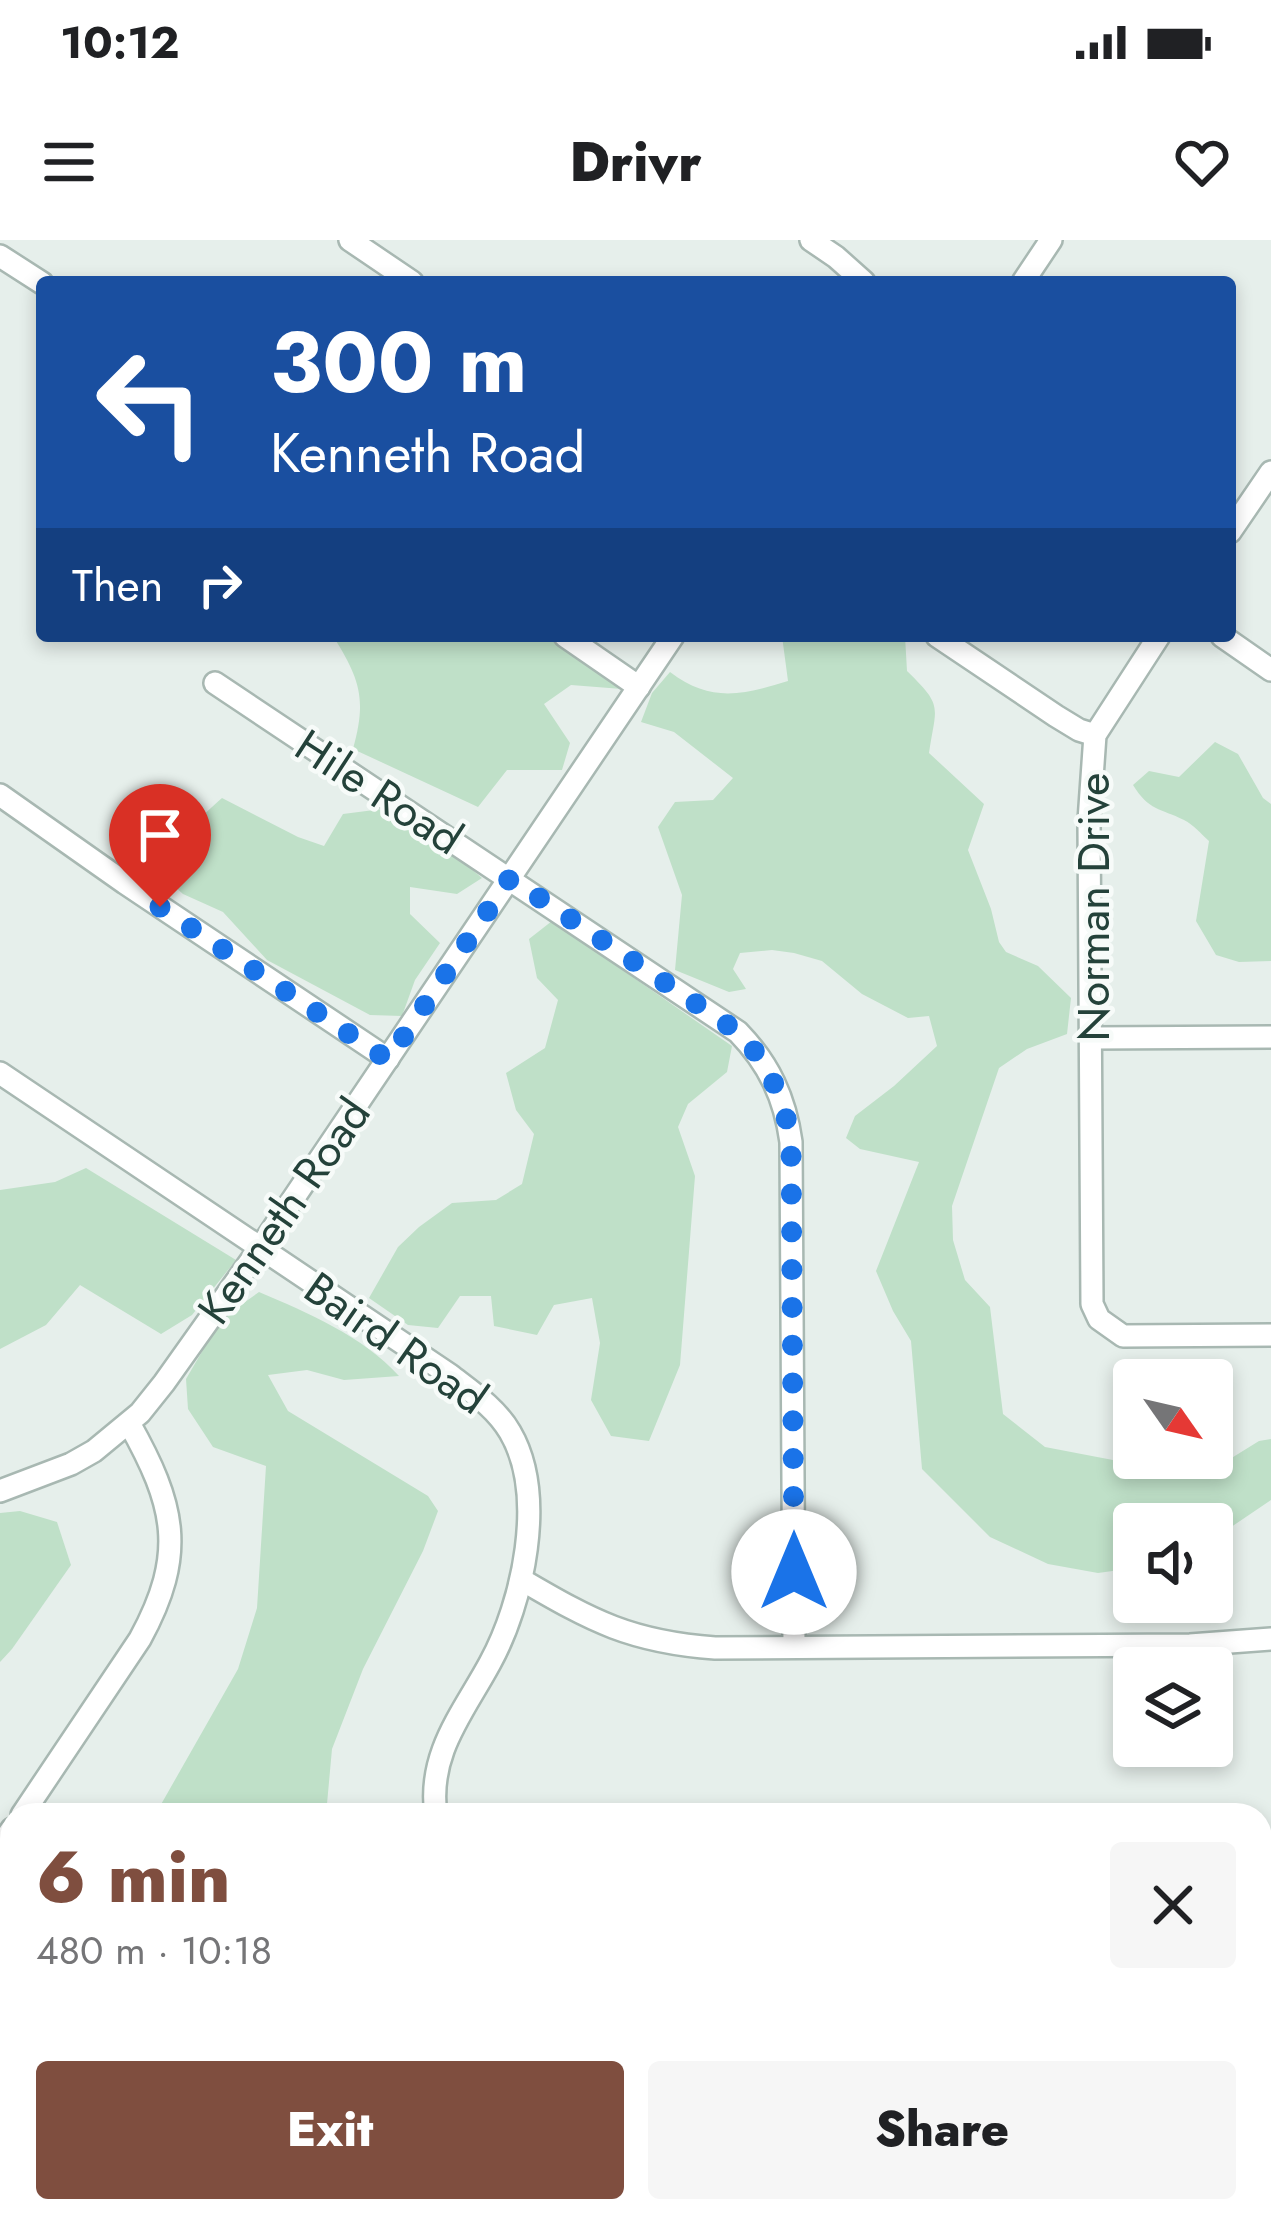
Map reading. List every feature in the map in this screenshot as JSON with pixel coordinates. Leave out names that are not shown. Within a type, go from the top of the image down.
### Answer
[{"type":"street","points":[[350,240],[403,276]]},
{"type":"street","points":[[811,240],[858,276]]},
{"type":"street","points":[[1026,276],[1051,240]]},
{"type":"street","points":[[0,256],[36,279]]},
{"type":"street","points":[[1236,523],[1271,472]]},
{"type":"street","points":[[574,642],[640,687]]},
{"type":"street","name":"Kenneth Road","points":[[0,1491],[94,1451],[129,1423],[164,1383],[669,642]]},
{"type":"street","points":[[947,642],[1056,716],[1096,735]]},
{"type":"street","name":"Norman Drive","points":[[1155,642],[1096,735],[1089,821],[1092,1304],[1111,1330],[1135,1338],[1271,1336]]},
{"type":"street","points":[[1231,642],[1271,670]]},
{"type":"street","name":"Hile Road","points":[[215,683],[738,1032],[761,1058],[779,1092],[791,1142],[794,1646]]},
{"type":"street","points":[[0,795],[388,1060]]},
{"type":"street","points":[[1092,1038],[1271,1037]]},
{"type":"street","name":"Baird Road","points":[[0,1073],[451,1375],[499,1416],[512,1435],[526,1490],[522,1580],[491,1661],[440,1756],[435,1803]]},
{"type":"street","points":[[30,1803],[140,1640],[164,1589],[170,1544],[167,1509],[152,1464],[129,1423]]},
{"type":"street","points":[[522,1580],[590,1619],[661,1642],[715,1648],[1190,1645],[1271,1639]]},
{"type":"green space","points":[[336,642],[555,642],[622,689],[571,685],[544,704],[570,743],[562,770],[507,770],[478,807],[353,749],[360,703]]},
{"type":"green space","points":[[783,642],[905,642],[907,671],[934,707],[929,753],[984,804],[968,850],[999,942],[1006,952],[1038,966],[1071,998],[1067,1034],[1027,1049],[999,1068],[952,1206],[953,1240],[965,1280],[990,1307],[1003,1414],[1045,1447],[1113,1460],[1113,1479],[1233,1479],[1233,1457],[1271,1439],[1271,1500],[1233,1526],[1233,1503],[1113,1503],[1113,1571],[1098,1573],[1048,1564],[990,1537],[922,1469],[911,1341],[876,1271],[919,1162],[860,1149],[846,1138],[855,1116],[937,1046],[929,1016],[908,1018],[862,994],[822,961],[794,953],[740,953],[733,969],[746,989],[729,992],[675,970],[682,895],[658,827],[675,802],[713,800],[733,778],[674,732],[641,722],[652,693],[670,672],[713,692],[756,690],[788,681]]},
{"type":"green space","points":[[1215,742],[1238,754],[1271,804],[1271,961],[1239,962],[1216,955],[1196,921],[1209,841],[1188,822],[1150,804],[1133,785],[1149,771],[1179,777]]},
{"type":"green space","points":[[222,798],[324,846],[343,814],[382,809],[482,878],[457,894],[410,887],[410,914],[440,943],[415,980],[402,1016],[370,1015],[267,960],[223,912],[183,894],[163,876],[186,833]]},
{"type":"green space","points":[[552,921],[732,1046],[727,1072],[688,1104],[678,1127],[695,1176],[680,1365],[649,1441],[611,1436],[591,1400],[600,1343],[592,1298],[554,1305],[537,1335],[494,1326],[491,1296],[460,1296],[438,1328],[408,1325],[369,1298],[398,1247],[419,1227],[452,1203],[496,1200],[522,1184],[534,1134],[516,1110],[506,1073],[545,1048],[558,1000],[537,978],[529,939]]},
{"type":"green space","points":[[86,1168],[236,1260],[192,1315],[161,1334],[80,1285],[46,1325],[0,1349],[0,1190],[55,1182]]},
{"type":"green space","points":[[259,1292],[352,1337],[385,1362],[399,1376],[344,1380],[307,1370],[268,1375],[288,1411],[428,1496],[438,1511],[423,1551],[363,1669],[332,1749],[327,1803],[162,1803],[238,1669],[257,1608],[266,1466],[213,1447],[188,1409],[186,1379],[221,1319]]},
{"type":"green space","points":[[20,1511],[57,1522],[71,1565],[0,1662],[0,1513]]},
{"type":"route","points":[[160,907],[388,1060],[510,878],[738,1032],[761,1058],[779,1092],[791,1142],[794,1572]]}]
